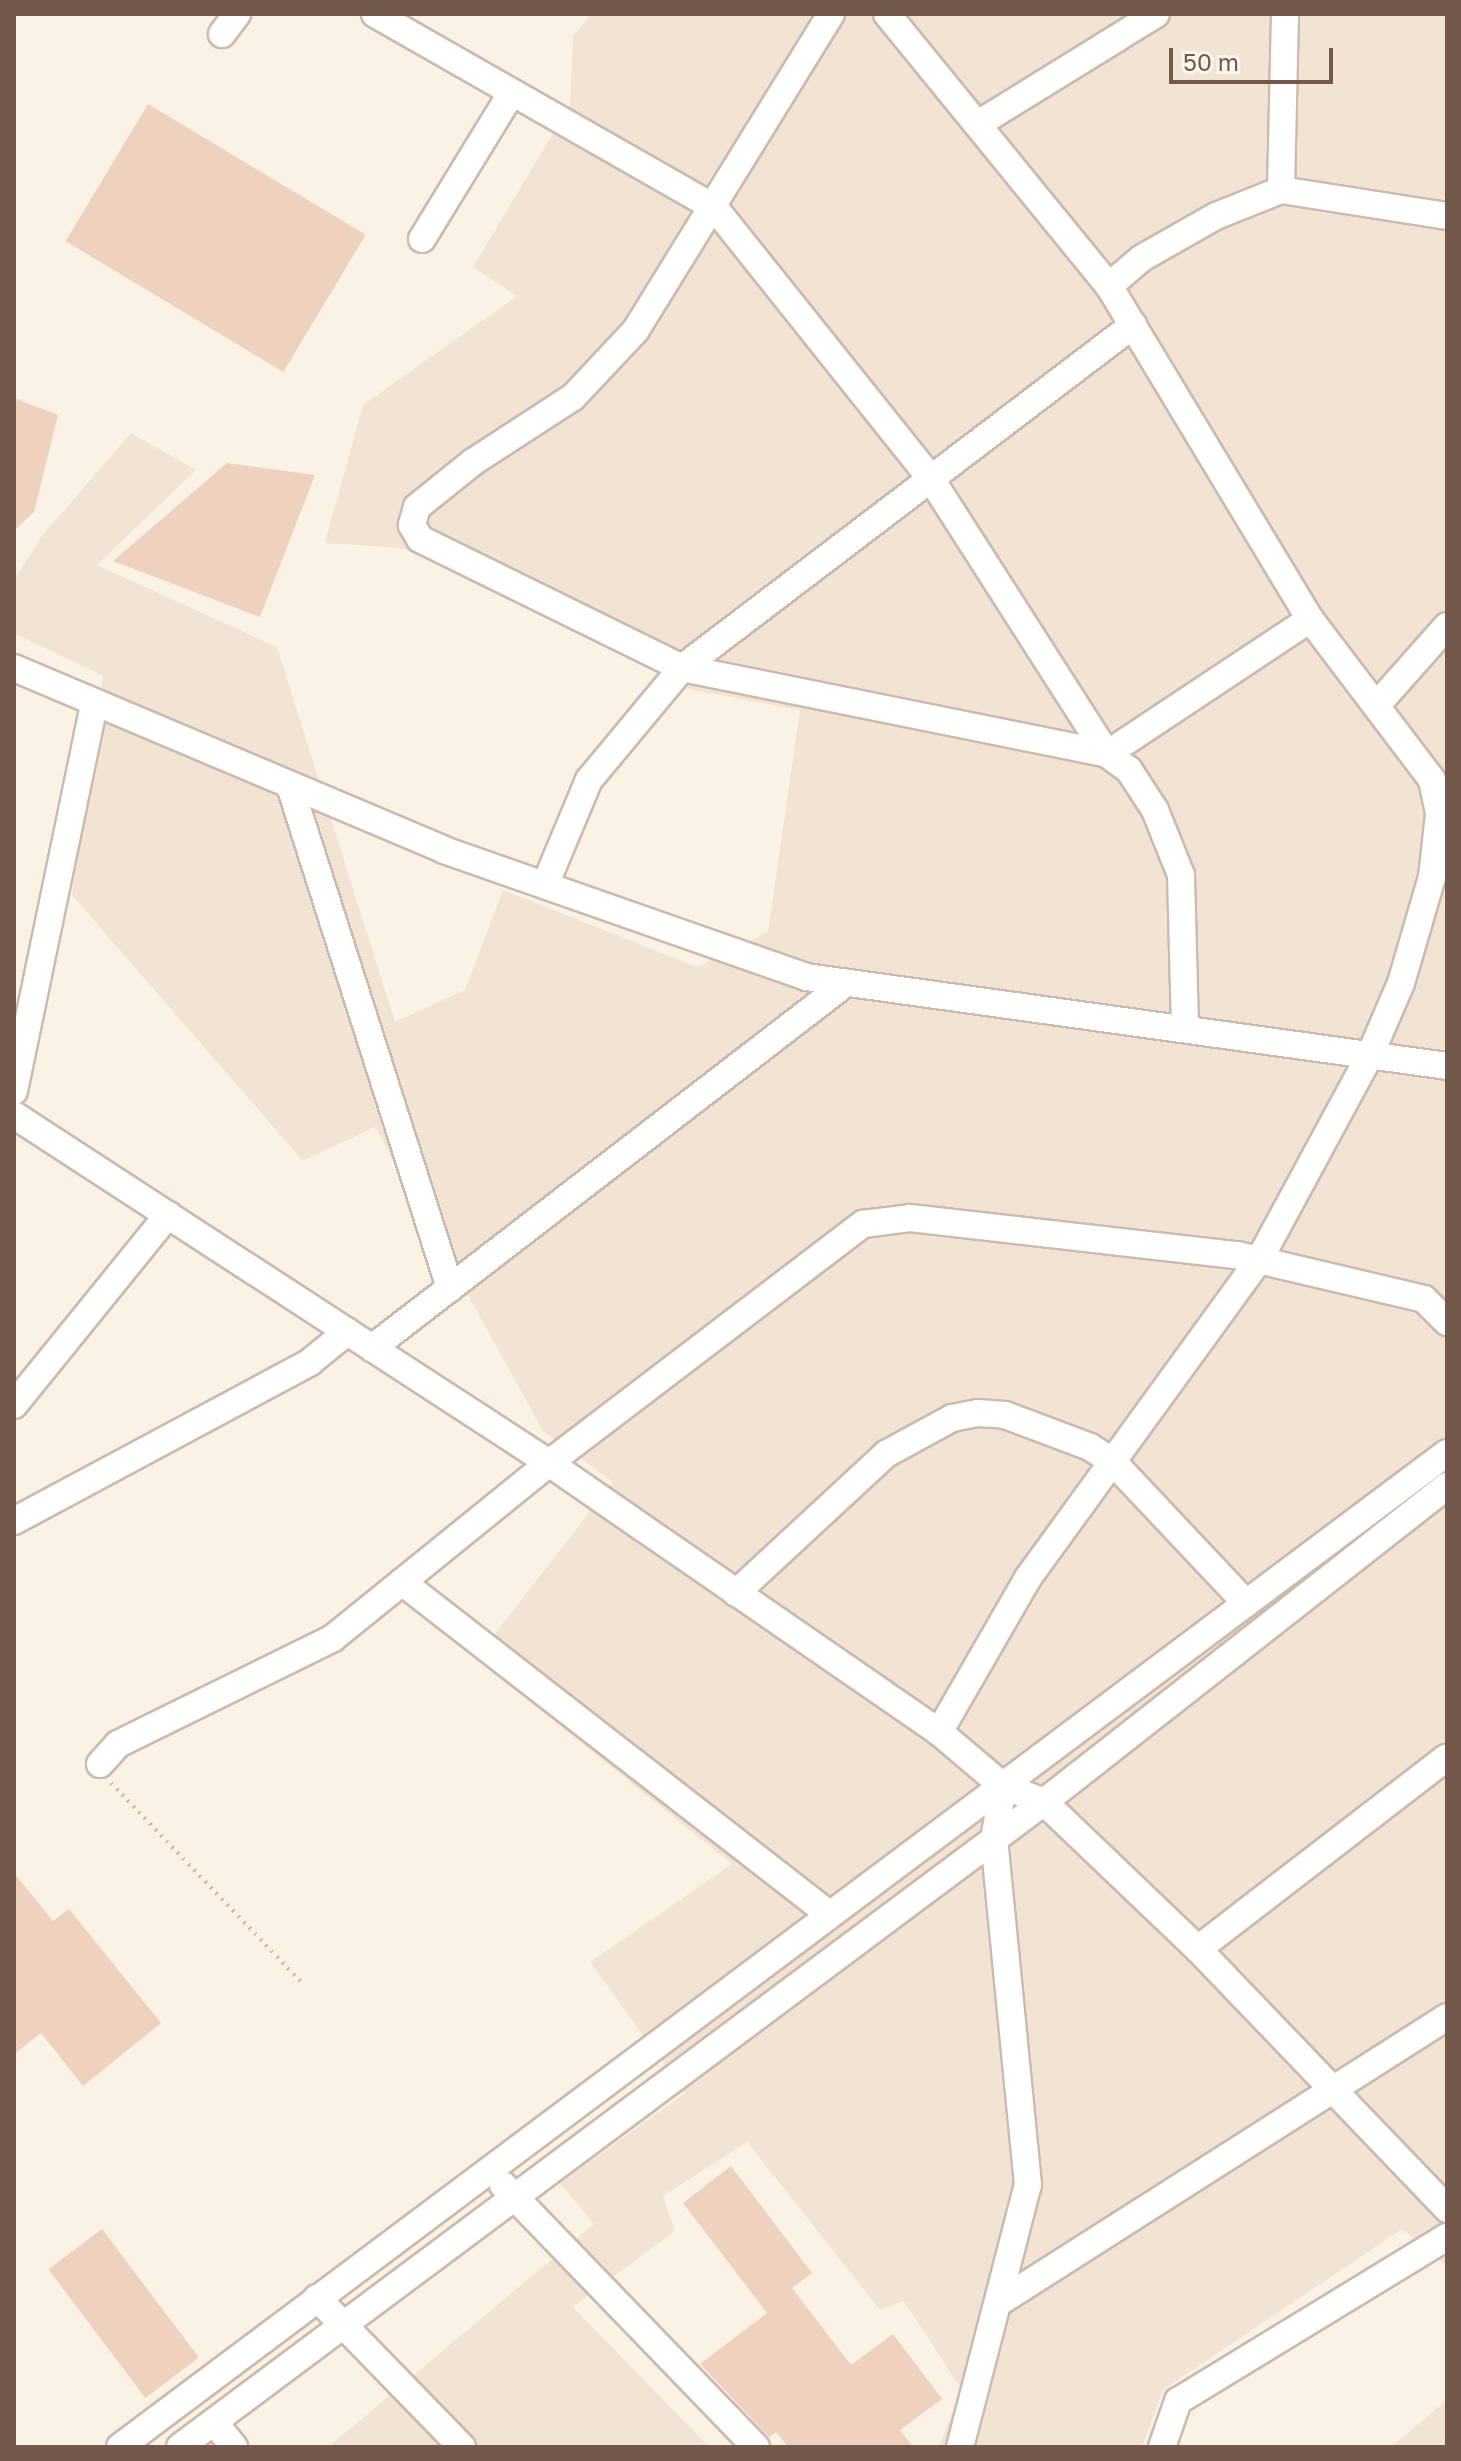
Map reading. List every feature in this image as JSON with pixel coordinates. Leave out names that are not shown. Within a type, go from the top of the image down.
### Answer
[{"type":"street","points":[[375,14],[714,207],[931,479],[1107,754],[1129,770],[1155,810],[1181,875],[1185,1029]]},
{"type":"street","points":[[831,14],[636,330],[573,397],[473,462],[417,507],[412,525],[420,539],[682,668],[1107,754],[1310,619]]},
{"type":"street","points":[[887,14],[1109,286],[1310,619],[1376,706],[1440,780],[1432,877],[1401,983],[1370,1055],[1259,1260],[1028,1578],[939,1732]]},
{"type":"street","points":[[978,124],[1156,14]]},
{"type":"street","points":[[1281,190],[1285,14]]},
{"type":"street","points":[[422,239],[511,94]]},
{"type":"street","points":[[1109,286],[1142,258],[1203,223],[1281,190],[1447,216]]},
{"type":"street","points":[[545,885],[589,780],[682,668],[1133,325]]},
{"type":"street","points":[[1376,706],[1447,626]]},
{"type":"street","points":[[14,668],[290,786],[545,885],[806,977],[1447,1066]]},
{"type":"street","points":[[14,1091],[94,704]]},
{"type":"street","points":[[290,786],[450,1288]]},
{"type":"street","points":[[372,1348],[846,983]]},
{"type":"street","points":[[14,1115],[549,1463],[939,1732],[1003,1786],[1044,1802],[1198,1949],[1447,2209]]},
{"type":"street","points":[[14,1405],[168,1215]]},
{"type":"street","points":[[100,1764],[118,1744],[333,1638],[549,1463],[863,1224],[910,1218],[1259,1260],[1424,1299],[1447,1322]]},
{"type":"street","points":[[14,1521],[310,1362],[347,1332]]},
{"type":"street","points":[[736,1593],[854,1479],[886,1454],[952,1418],[1005,1415],[1090,1447],[1113,1462],[1246,1603]]},
{"type":"street","points":[[120,2447],[1447,1453]]},
{"type":"street","points":[[180,2447],[994,1840],[1447,1486]]},
{"type":"street","points":[[402,1582],[830,1915]]},
{"type":"street","points":[[1198,1949],[1447,1757]]},
{"type":"street","points":[[960,2447],[1028,2185],[994,1840],[1003,1786]]},
{"type":"street","points":[[998,2303],[1447,2017]]},
{"type":"street","points":[[488,2170],[756,2447]]},
{"type":"street","points":[[1162,2447],[1178,2401],[1447,2237]]},
{"type":"street","points":[[317,2298],[462,2447]]},
{"type":"street","points":[[214,2422],[234,2447]]},
{"type":"path","points":[[100,1764],[108,1780],[301,1982]]},
{"type":"shaded area","points":[[591,14],[1447,14],[1447,2266],[1402,2229],[1163,2390],[1142,2447],[939,2447],[961,2389],[904,2301],[880,2310],[747,2142],[663,2196],[675,2231],[573,2307],[709,2447],[328,2447],[594,2224],[560,2183],[685,2093],[590,1962],[732,1864],[476,1658],[613,1482],[543,1431],[375,1127],[303,1161],[72,895],[103,676],[14,633],[14,580],[42,536],[131,433],[196,470],[97,565],[277,647],[395,1022],[465,990],[503,890],[697,967],[768,932],[800,710],[692,690],[403,548],[325,543],[363,405],[517,296],[473,267],[570,105],[573,36]]},
{"type":"shaded area","points":[[1447,2400],[1447,2447],[1391,2447]]},
{"type":"building","points":[[148,104],[366,235],[283,372],[66,241]]},
{"type":"building","points":[[14,398],[58,415],[34,512],[14,531]]},
{"type":"building","points":[[227,463],[315,475],[260,617],[113,561]]},
{"type":"building","points":[[14,1873],[53,1921],[69,1909],[161,2023],[83,2086],[41,2033],[14,2054]]},
{"type":"building","points":[[731,2166],[812,2273],[792,2288],[851,2365],[893,2334],[942,2399],[900,2430],[913,2447],[788,2447],[776,2432],[769,2437],[700,2364],[767,2313],[683,2203]]},
{"type":"building","points":[[102,2229],[199,2358],[145,2398],[48,2269]]}]
